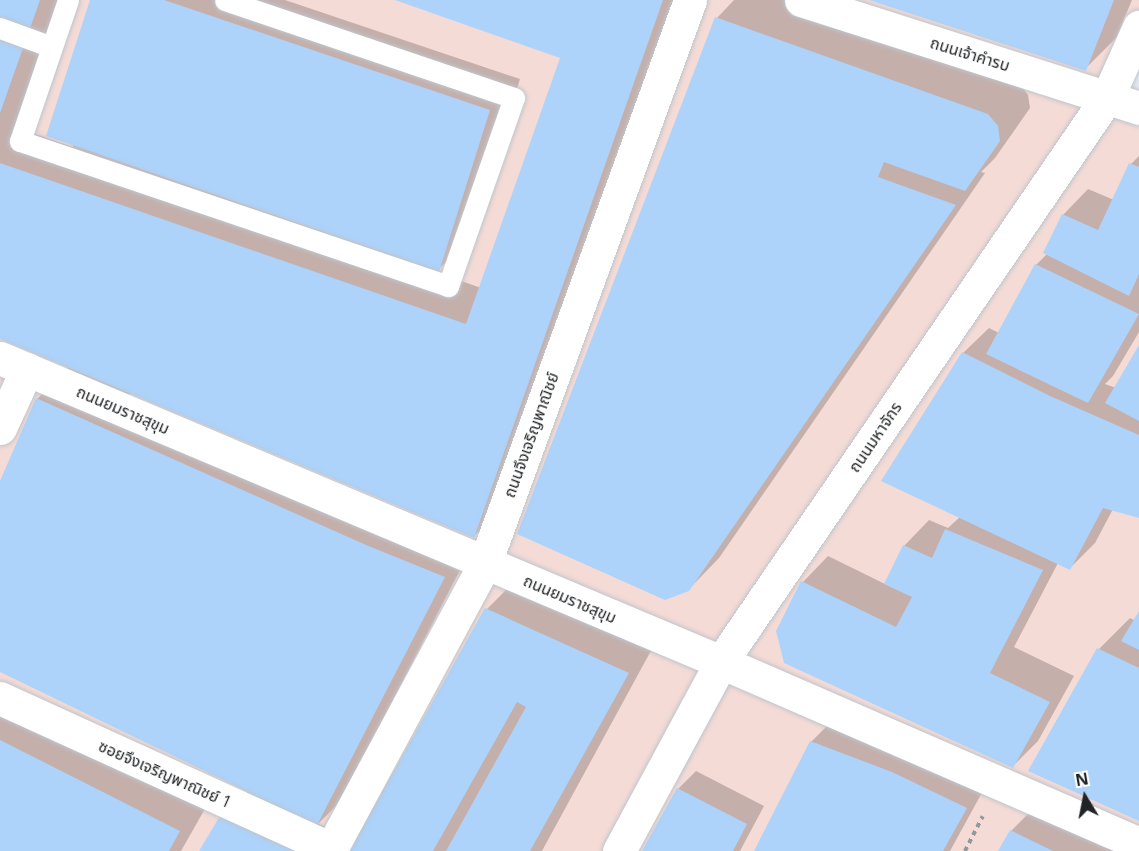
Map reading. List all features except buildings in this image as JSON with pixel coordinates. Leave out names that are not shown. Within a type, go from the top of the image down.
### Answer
[{"type":"street","name":"ถนนจึงเจริญพาณิชย์","points":[[330,850],[485,563],[690,0]]},
{"type":"street","name":"ถนนเจ้าคำรบ","points":[[801,0],[1108,96],[1139,108]]},
{"type":"street","name":"ถนนมหาจักร","points":[[619,851],[721,662],[1108,96],[1139,27]]},
{"type":"street","name":"ถนนยมราชสุขุม","points":[[13,364],[721,662],[1139,844]]},
{"type":"street","points":[[0,428],[13,364]]},
{"type":"street","name":"ซอยจึงเจริญพาณิชย์ 1","points":[[0,698],[330,850]]},
{"type":"lane","points":[[68,0],[20,141],[448,286],[514,98],[225,0]]},
{"type":"lane","points":[[0,28],[52,47]]},
{"type":"shaded area","points":[[0,0],[1139,0],[1139,36],[1121,82],[1139,90],[1139,851],[0,851]]}]
